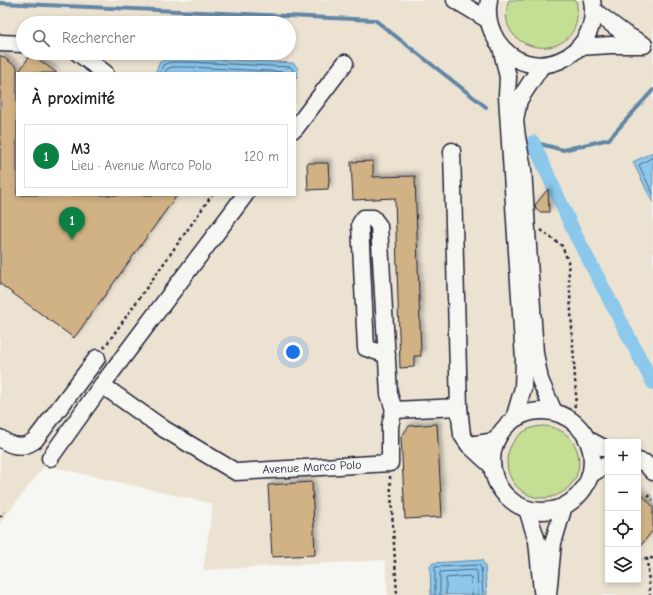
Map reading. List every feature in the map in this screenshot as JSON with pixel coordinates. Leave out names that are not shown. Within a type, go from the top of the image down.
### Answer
[{"type":"street","points":[[455,0],[488,20]]},
{"type":"street","points":[[489,0],[488,20],[493,35],[501,47],[513,57],[527,63],[542,65],[556,62],[569,56],[580,47],[587,36],[592,23],[592,5]]},
{"type":"street","points":[[592,5],[625,34],[648,48]]},
{"type":"street","points":[[0,43],[16,44]]},
{"type":"street","points":[[580,47],[610,45],[648,48]]},
{"type":"street","points":[[501,47],[508,77],[507,96],[524,360],[524,388],[514,420]]},
{"type":"street","points":[[87,60],[104,72]]},
{"type":"street","points":[[296,128],[345,63]]},
{"type":"street","points":[[542,65],[519,100],[515,120],[523,168],[536,354],[540,380],[554,412]]},
{"type":"street","points":[[452,151],[459,407],[462,435],[469,445],[492,466]]},
{"type":"street","points":[[50,458],[102,385],[244,196]]},
{"type":"street","points":[[387,356],[366,348],[360,224],[364,218],[373,218],[379,226],[387,356],[389,394],[394,410],[459,407]]},
{"type":"street","points":[[364,293],[383,292]]},
{"type":"street","points":[[0,438],[8,444],[16,446],[29,444],[35,440],[97,358]]},
{"type":"street","name":"Avenue Marco Polo","points":[[102,385],[164,429],[236,472],[390,463],[390,426],[394,410]]},
{"type":"street","points":[[540,411],[554,412],[573,422],[581,429],[587,438],[591,456],[590,475],[584,488],[576,498],[564,506],[552,510],[539,511],[527,509],[514,502],[503,492],[496,480],[492,466],[496,441],[504,429],[514,420],[527,413],[540,411]]},
{"type":"street","points":[[587,438],[605,448]]},
{"type":"street","points":[[469,445],[496,441]]},
{"type":"street","points":[[641,462],[645,463],[653,472]]},
{"type":"street","points":[[590,475],[605,466]]},
{"type":"street","points":[[548,595],[553,543],[564,506]]},
{"type":"street","points":[[527,509],[537,541],[542,595]]},
{"type":"path","points":[[97,358],[211,196]]},
{"type":"path","points":[[527,218],[562,246],[568,261],[576,395],[573,422]]},
{"type":"path","points":[[390,480],[396,595]]},
{"type":"path","points":[[648,494],[653,500]]},
{"type":"path","points":[[0,518],[4,512]]},
{"type":"path","points":[[647,558],[650,595]]},
{"type":"path","points":[[641,559],[653,558]]},
{"type":"shaded area","points":[[0,0],[653,0],[653,595],[388,595],[385,560],[203,570],[213,504],[45,465],[0,523]]},
{"type":"green space","points":[[509,0],[576,0],[576,22],[569,37],[556,45],[540,47],[525,43],[513,34],[507,19]]},
{"type":"green space","points":[[543,426],[563,432],[573,442],[579,462],[573,482],[563,492],[543,498],[523,492],[513,482],[507,462],[513,442],[523,432]]},
{"type":"water","points":[[165,60],[231,60],[293,63],[298,68],[296,78],[296,72],[156,72],[160,62]]},
{"type":"water","points":[[653,152],[653,203],[633,162]]},
{"type":"water","points":[[482,560],[485,566],[487,595],[431,595],[430,567],[433,563]]},
{"type":"building","points":[[0,55],[17,67],[16,196],[176,196],[74,338],[0,284]]},
{"type":"building","points":[[27,60],[39,60],[56,72],[19,72]]},
{"type":"building","points":[[373,161],[373,177],[415,176],[421,356],[414,356],[414,367],[400,368],[395,198],[353,200],[351,162]]},
{"type":"building","points":[[307,163],[328,163],[328,189],[308,190]]},
{"type":"building","points":[[548,189],[549,212],[539,212],[535,205]]},
{"type":"building","points":[[437,424],[442,517],[405,519],[401,437],[409,426]]},
{"type":"building","points":[[312,482],[315,555],[272,557],[268,485]]},
{"type":"building","points":[[641,493],[653,507],[653,530],[641,545]]},
{"type":"waterway","points":[[0,3],[287,16]]},
{"type":"waterway","points":[[296,16],[375,20],[486,107]]},
{"type":"waterway","points":[[533,142],[563,150],[609,139],[653,90]]},
{"type":"waterway","points":[[533,142],[575,234],[653,383]]},
{"type":"place","name":"M3","points":[[72,240]]}]
